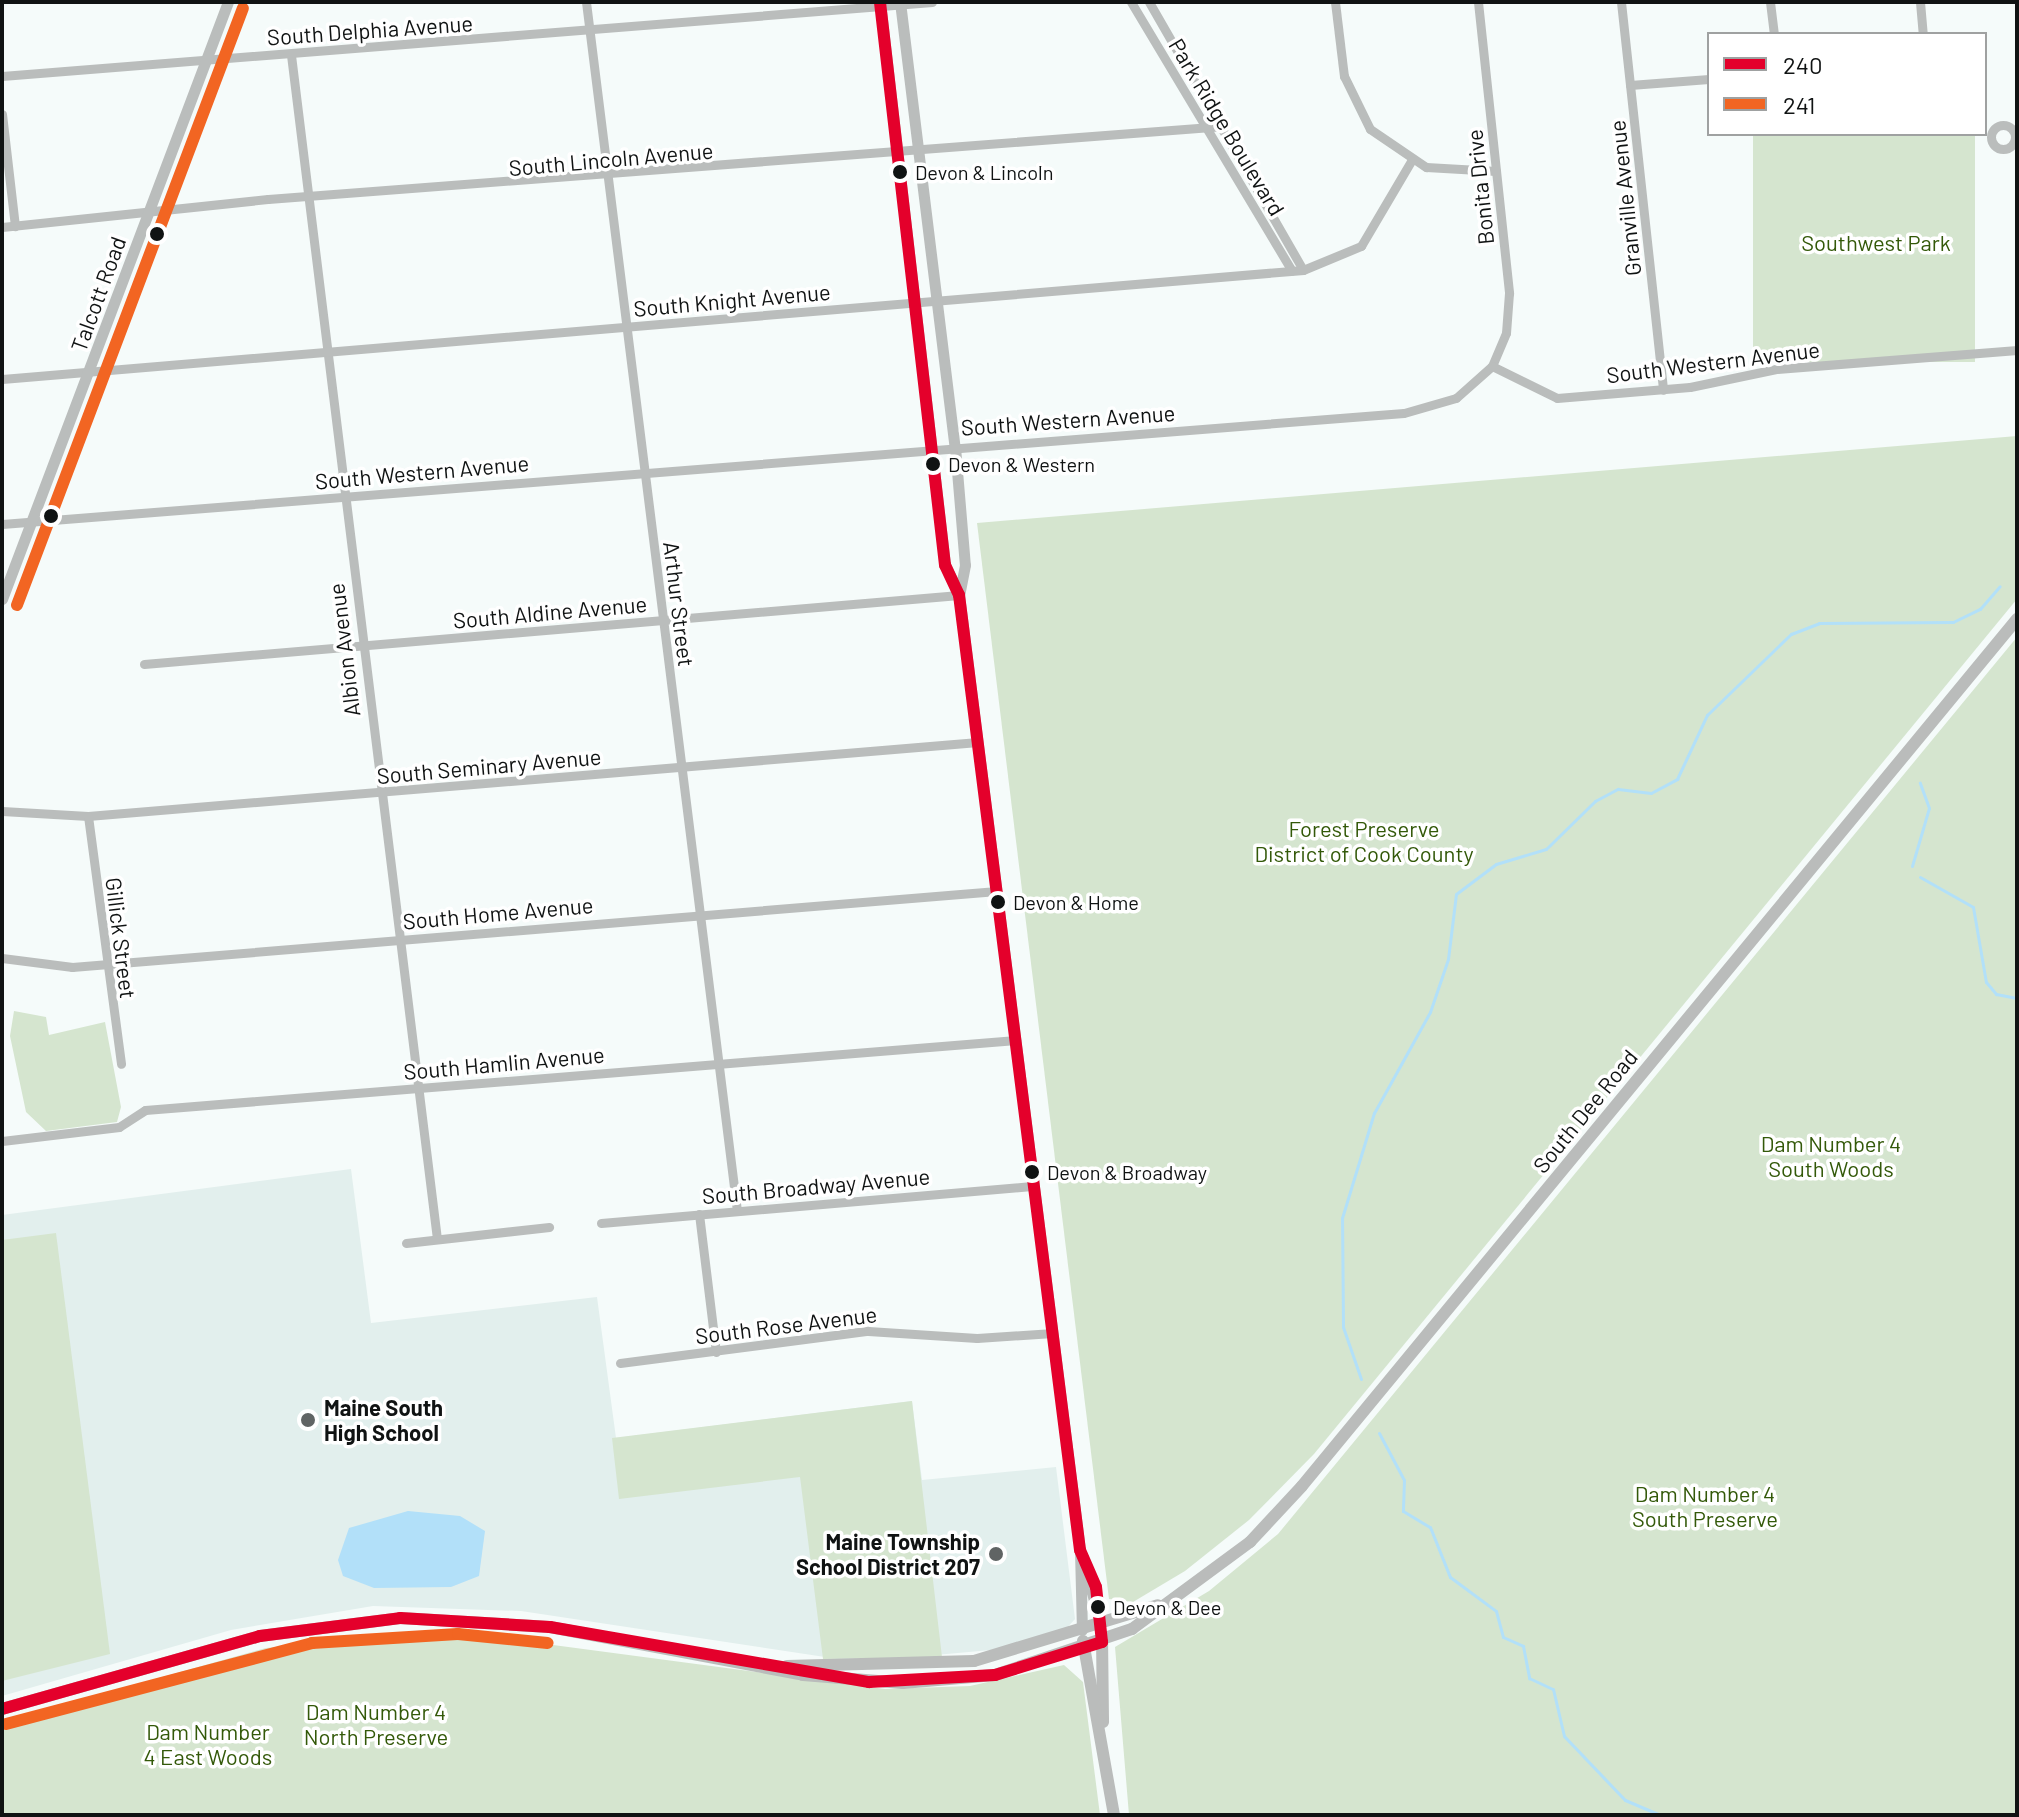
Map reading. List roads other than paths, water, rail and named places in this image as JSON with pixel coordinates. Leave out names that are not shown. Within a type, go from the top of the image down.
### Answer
[{"type":"main road","name":"South Dee Road","points":[[2,1709],[260,1636],[400,1618],[502,1621],[787,1666],[834,1680],[929,1683],[995,1675],[1102,1642],[1250,1542],[1366,1411],[2017,619]]},
{"type":"main road","name":"South Dee Road","points":[[787,1666],[949,1664],[1011,1654],[1161,1605]]},
{"type":"main road","points":[[1100,1623],[1103,1730]]},
{"type":"main road","points":[[1082,1630],[1103,1730],[1114,1815]]},
{"type":"street","name":"Talcott Road","points":[[2,599],[91,371],[228,2]]},
{"type":"street","name":"Arthur Street","points":[[586,2],[737,1211]]},
{"type":"street","name":"South Delphia Avenue","points":[[2,76],[589,32],[880,4],[932,2]]},
{"type":"street","name":"Park Ridge Boulevard","points":[[1131,2],[1292,271]]},
{"type":"street","name":"Park Ridge Boulevard","points":[[1149,2],[1224,126],[1303,270]]},
{"type":"street","points":[[1335,2],[1354,106],[1411,161],[1440,171],[1496,171]]},
{"type":"street","name":"Bonita Drive","points":[[1478,2],[1509,314],[1492,366]]},
{"type":"street","name":"Granville Avenue","points":[[1621,2],[1663,390]]},
{"type":"street","points":[[1770,2],[1774,32]]},
{"type":"street","points":[[1920,2],[1923,32]]},
{"type":"street","points":[[900,3],[955,447],[965,565],[959,595]]},
{"type":"street","points":[[880,4],[917,302],[945,565],[959,595],[1080,1550],[1082,1630]]},
{"type":"street","name":"Albion Avenue","points":[[291,55],[437,1239]]},
{"type":"street","points":[[1630,85],[1707,79]]},
{"type":"street","points":[[2,114],[15,226]]},
{"type":"street","name":"South Lincoln Avenue","points":[[2,227],[149,212],[608,178],[1224,126]]},
{"type":"street","name":"South Knight Avenue","points":[[2,379],[327,349],[626,328],[1303,270],[1361,246],[1411,161]]},
{"type":"street","name":"South Western Avenue","points":[[2,524],[1404,413],[1456,398],[1492,366],[1546,397],[1663,390],[1776,369],[2017,350]]},
{"type":"street","name":"South Aldine Avenue","points":[[144,664],[959,595]]},
{"type":"street","name":"South Seminary Avenue","points":[[2,811],[88,816],[978,742]]},
{"type":"street","name":"Gillick Street","points":[[88,816],[104,964],[121,1064]]},
{"type":"street","name":"South Home Avenue","points":[[2,958],[62,968],[997,891]]},
{"type":"street","name":"South Hamlin Avenue","points":[[2,1141],[119,1127],[145,1110],[1016,1040]]},
{"type":"street","name":"South Broadway Avenue","points":[[601,1223],[1034,1186]]},
{"type":"street","points":[[699,1214],[716,1352]]},
{"type":"street","points":[[406,1243],[549,1227]]},
{"type":"street","name":"South Rose Avenue","points":[[620,1363],[868,1331],[977,1338],[1053,1333]]},
{"type":"street","points":[[1080,1550],[1100,1623]]},
{"type":"water","points":[[408,1511],[460,1516],[485,1531],[479,1576],[451,1587],[374,1588],[343,1576],[338,1560],[349,1528]]},
{"type":"waterway","points":[[1361,1379],[1343,1327],[1342,1218],[1374,1113],[1430,1012],[1448,959],[1456,894],[1496,864],[1546,849],[1595,801],[1618,789],[1651,793],[1677,779],[1707,715],[1791,634],[1819,623],[1953,622],[1980,609],[2000,586]]},
{"type":"waterway","points":[[1912,866],[1929,808],[1920,783]]},
{"type":"waterway","points":[[1920,877],[1973,907],[1986,982],[1996,994],[2017,998]]},
{"type":"waterway","points":[[1379,1433],[1404,1480],[1403,1511],[1430,1527],[1450,1577],[1496,1611],[1503,1637],[1523,1646],[1529,1678],[1553,1689],[1564,1736],[1625,1800],[1661,1815]]},
{"type":"place","name":"Devon & Lincoln","points":[[900,172]]},
{"type":"place","name":"Devon & Western","points":[[933,464]]},
{"type":"place","name":"Devon & Home","points":[[998,902]]},
{"type":"place","name":"Devon & Broadway","points":[[1032,1172]]},
{"type":"place","name":"Maine South High School","points":[[308,1420]]},
{"type":"place","name":"Maine Township School District 207","points":[[996,1554]]},
{"type":"place","name":"Devon & Dee","points":[[1098,1607]]},
{"type":"park label","name":"Southwest Park","points":[[1876,243]]},
{"type":"park label","name":"Forest Preserve District of Cook County","points":[[1364,840]]},
{"type":"park label","name":"Dam Number 4 South Woods","points":[[1831,1156]]},
{"type":"park label","name":"Dam Number 4 South Preserve","points":[[1705,1506]]},
{"type":"park label","name":"Dam Number 4 North Preserve","points":[[376,1724]]},
{"type":"park label","name":"Dam Number 4 East Woods","points":[[208,1744]]}]
